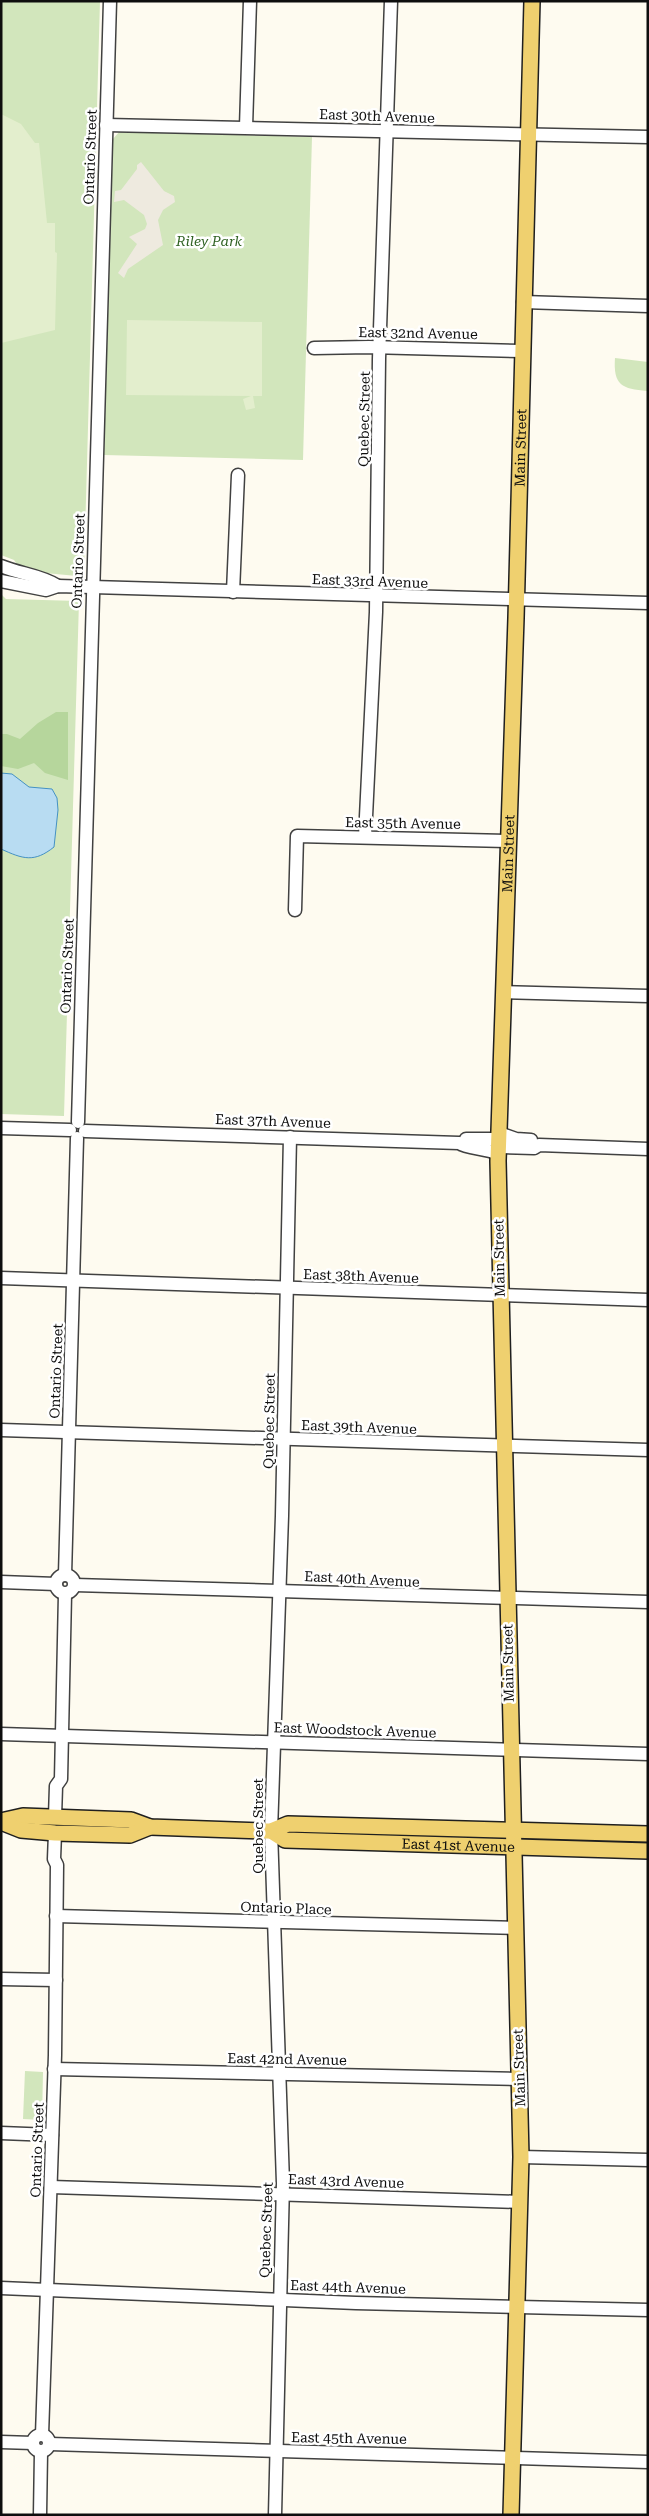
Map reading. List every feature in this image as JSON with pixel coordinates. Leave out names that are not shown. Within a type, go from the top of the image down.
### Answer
[{"type":"main road","name":"Main Street","points":[[511,2515],[511,2457],[521,2157],[503,1445],[499,1143],[532,1]]},
{"type":"main road","name":"East 41st Avenue","points":[[1,1822],[24,1816],[59,1825],[130,1835],[150,1827],[271,1831],[288,1824],[648,1834]]},
{"type":"main road","name":"East 41st Avenue","points":[[271,1831],[285,1840],[648,1851]]},
{"type":"street","name":"Ontario Street","points":[[65,1575],[110,1]]},
{"type":"street","points":[[246,127],[250,1]]},
{"type":"street","name":"Quebec Street","points":[[365,837],[376,596],[380,347],[391,1]]},
{"type":"street","name":"East 30th Avenue","points":[[106,127],[246,127],[648,137]]},
{"type":"street","points":[[524,302],[648,306]]},
{"type":"street","name":"East 32nd Avenue","points":[[314,348],[321,346],[522,351]]},
{"type":"street","points":[[233,592],[238,475]]},
{"type":"street","points":[[1,566],[21,574],[48,580],[58,586]]},
{"type":"street","points":[[1,581],[46,590],[58,586]]},
{"type":"street","name":"East 33rd Avenue","points":[[58,586],[648,604]]},
{"type":"street","name":"East 35th Avenue","points":[[295,910],[297,836],[507,841]]},
{"type":"street","points":[[503,992],[648,996]]},
{"type":"street","name":"East 37th Avenue","points":[[1,1128],[460,1143],[464,1138],[534,1148],[539,1145],[648,1149]]},
{"type":"street","name":"Quebec Street","points":[[275,2515],[275,2451],[283,2194],[271,1831],[290,1137]]},
{"type":"street","name":"East 38th Avenue","points":[[1,1278],[648,1300]]},
{"type":"street","name":"East 39th Avenue","points":[[1,1430],[648,1450]]},
{"type":"street","points":[[1,1582],[72,1591],[75,1585],[73,1579],[65,1575],[59,1578],[60,1589]]},
{"type":"street","name":"East 40th Avenue","points":[[75,1585],[648,1602]]},
{"type":"street","name":"Ontario Street","points":[[40,2515],[56,1980],[57,1865],[54,1858],[59,1825],[56,1786],[60,1779],[62,1737],[60,1589]]},
{"type":"street","name":"East Woodstock Avenue","points":[[1,1734],[648,1754]]},
{"type":"street","name":"Ontario Place","points":[[56,1916],[515,1928]]},
{"type":"street","points":[[1,1978],[56,1980]]},
{"type":"street","name":"East 42nd Avenue","points":[[54,2069],[519,2079]]},
{"type":"street","points":[[1,2133],[52,2135]]},
{"type":"street","points":[[521,2157],[648,2160]]},
{"type":"street","name":"East 43rd Avenue","points":[[51,2187],[520,2202]]},
{"type":"street","name":"East 44th Avenue","points":[[1,2288],[120,2294],[648,2310]]},
{"type":"street","name":"East 45th Avenue","points":[[1,2442],[648,2462]]},
{"type":"green space","points":[[1,1],[100,1],[84,570],[82,575],[77,576],[45,573],[18,566],[14,560],[1,555]]},
{"type":"green space","points":[[1,114],[21,124],[35,143],[39,143],[47,223],[55,223],[55,252],[57,253],[55,330],[1,343]]},
{"type":"green space","name":"Riley Park","points":[[119,132],[312,137],[303,460],[104,455],[113,139]]},
{"type":"green space","points":[[127,320],[262,322],[262,396],[253,396],[255,408],[246,410],[243,399],[251,396],[126,395]]},
{"type":"green space","points":[[615,358],[648,362],[647,391],[631,389],[621,384],[616,374]]},
{"type":"green space","points":[[1,594],[6,599],[79,601],[64,1116],[1,1114]]},
{"type":"green space","points":[[56,712],[68,712],[68,780],[45,773],[34,763],[18,769],[1,766],[1,734],[7,734],[20,739],[38,723]]},
{"type":"green space","points":[[25,2071],[43,2072],[42,2120],[23,2119]]},
{"type":"shaded area","points":[[141,162],[164,191],[174,196],[175,202],[163,210],[158,220],[163,245],[128,269],[124,278],[118,273],[137,244],[129,237],[145,229],[147,224],[144,215],[124,200],[114,202],[115,191],[121,190],[137,169],[137,165]]},
{"type":"water","points":[[1,773],[12,774],[29,787],[52,789],[57,798],[58,810],[54,847],[47,852],[28,858],[1,849]]}]
